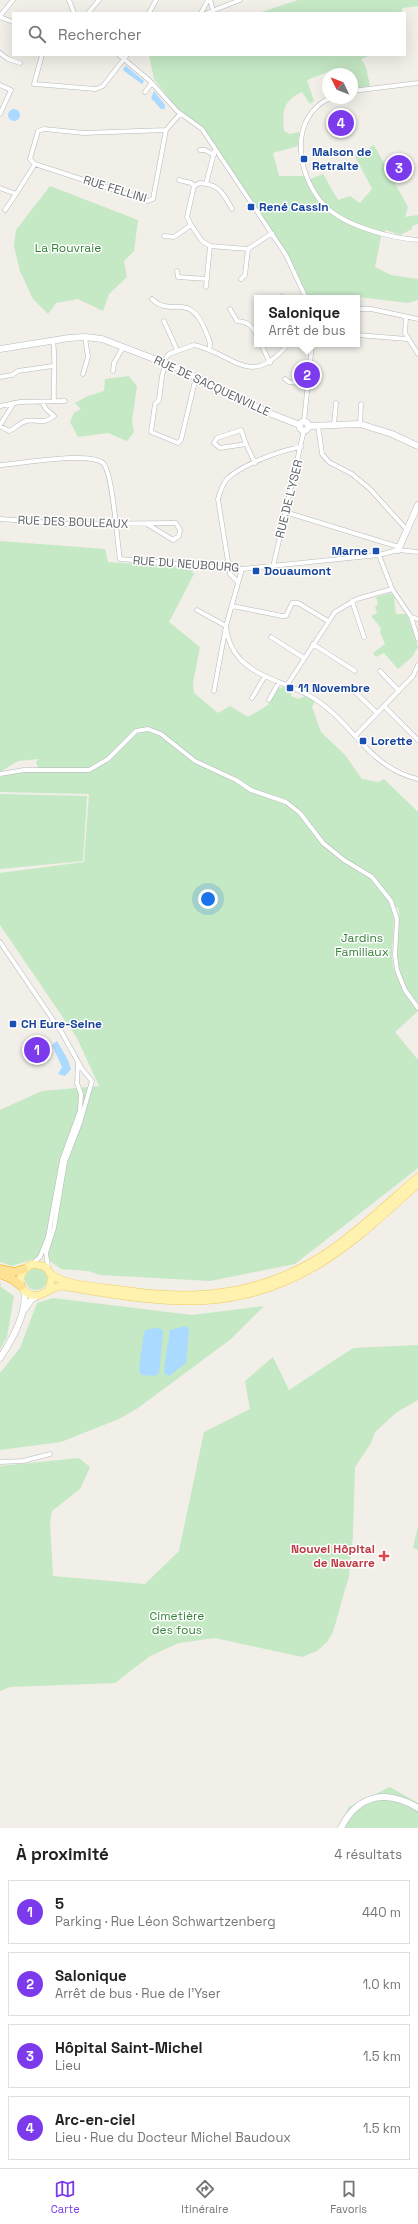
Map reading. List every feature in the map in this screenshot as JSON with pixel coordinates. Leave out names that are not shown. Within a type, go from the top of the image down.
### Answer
[{"type":"highway","points":[[0,1269],[14,1272],[28,1267]]},
{"type":"highway","points":[[0,1274],[12,1279],[22,1288]]},
{"type":"main road","points":[[418,1176],[354,1235],[324,1261],[293,1278],[263,1289],[224,1299],[172,1302],[62,1286],[49,1289],[38,1296],[30,1295],[22,1288],[20,1277],[28,1267],[39,1264],[50,1272],[70,1282],[150,1294],[190,1296],[217,1294],[252,1287],[287,1274],[354,1235],[418,1184]]},
{"type":"main road","points":[[49,1289],[52,1282],[50,1272]]},
{"type":"street","points":[[12,22],[0,17],[13,0]]},
{"type":"street","points":[[69,0],[74,12]]},
{"type":"street","points":[[89,12],[99,0]]},
{"type":"street","points":[[150,12],[156,0]]},
{"type":"street","points":[[209,0],[213,10]]},
{"type":"street","points":[[202,12],[209,0]]},
{"type":"street","points":[[209,12],[240,0]]},
{"type":"street","points":[[0,60],[2,54],[20,63]]},
{"type":"street","points":[[42,56],[34,84],[96,89],[102,86],[126,57],[180,114],[202,129],[286,255],[305,295]]},
{"type":"street","points":[[145,92],[152,83]]},
{"type":"street","points":[[358,90],[418,84]]},
{"type":"street","points":[[0,85],[11,90],[0,114]]},
{"type":"street","points":[[322,104],[316,108],[306,122],[300,136],[301,159],[316,194],[325,206],[356,226],[418,240]]},
{"type":"street","points":[[6,210],[35,164],[30,158],[38,131],[44,129],[84,133],[166,130],[180,114]]},
{"type":"street","name":"RUE FELLINI","points":[[35,164],[151,201],[153,199],[166,130]]},
{"type":"street","points":[[206,184],[215,149]]},
{"type":"street","points":[[200,150],[206,150],[214,155]]},
{"type":"street","points":[[179,180],[194,186],[200,183],[215,185],[219,188],[232,209]]},
{"type":"street","points":[[194,186],[187,217],[191,226],[202,241],[210,246],[248,249],[272,233]]},
{"type":"street","points":[[0,188],[16,194]]},
{"type":"street","points":[[164,236],[174,237],[191,226]]},
{"type":"street","points":[[206,287],[210,246]]},
{"type":"street","points":[[241,279],[245,276],[248,249]]},
{"type":"street","points":[[177,271],[178,277],[207,279]]},
{"type":"street","points":[[152,299],[158,305],[194,310],[204,328],[210,344],[209,350]]},
{"type":"street","points":[[230,309],[237,321],[245,321],[253,326],[254,328]]},
{"type":"street","points":[[360,309],[370,309],[418,320]]},
{"type":"street","points":[[406,318],[405,334],[418,354]]},
{"type":"street","points":[[164,321],[177,350]]},
{"type":"street","points":[[360,335],[407,339]]},
{"type":"street","points":[[83,374],[88,357],[85,337]]},
{"type":"street","name":"RUE DE SACQUENVILLE","points":[[0,349],[85,337],[102,340],[165,362],[269,413],[302,423]]},
{"type":"street","points":[[53,341],[55,356],[53,366],[54,401]]},
{"type":"street","points":[[196,377],[181,440],[178,443],[172,442],[151,432],[155,404],[159,400],[165,362],[169,354],[194,345],[209,350],[226,360],[243,366],[258,367],[270,363],[285,347]]},
{"type":"street","points":[[113,371],[114,363],[123,347]]},
{"type":"street","points":[[262,347],[270,363]]},
{"type":"street","points":[[312,347],[302,423],[308,423],[307,428],[318,425],[360,424],[392,434],[418,446]]},
{"type":"street","points":[[0,377],[12,375],[14,372],[53,366]]},
{"type":"street","points":[[285,379],[289,382],[308,384]]},
{"type":"street","points":[[0,406],[14,403],[65,401]]},
{"type":"street","points":[[14,403],[0,425],[8,431],[23,422],[46,422],[56,416],[46,409],[42,402]]},
{"type":"street","points":[[334,424],[336,403]]},
{"type":"street","points":[[360,424],[361,404]]},
{"type":"street","points":[[318,425],[322,454],[329,462],[352,474],[370,489],[407,530]]},
{"type":"street","name":"RUE DE L'YSER","points":[[273,567],[285,512],[307,428]]},
{"type":"street","points":[[246,444],[220,448],[214,443],[218,438],[241,430],[255,463]]},
{"type":"street","points":[[238,582],[230,574],[229,569],[218,499],[221,488],[235,473],[292,448],[301,447]]},
{"type":"street","points":[[0,465],[78,458],[92,458],[104,464],[110,478],[115,525]]},
{"type":"street","points":[[285,512],[399,548],[418,505]]},
{"type":"street","name":"RUE DES BOULEAUX","points":[[0,519],[66,524],[115,525],[176,523],[180,530],[179,536],[173,540],[147,524]]},
{"type":"street","name":"RUE DU NEUBOURG","points":[[115,525],[120,559],[229,569],[273,567],[379,555],[399,548],[418,552]]},
{"type":"street","points":[[379,555],[392,589],[411,617],[418,639]]},
{"type":"street","points":[[214,691],[226,626],[242,569]]},
{"type":"street","points":[[287,684],[328,621],[341,608],[352,601],[392,589]]},
{"type":"street","points":[[352,601],[364,637]]},
{"type":"street","points":[[232,606],[286,616],[292,603],[298,603],[328,621]]},
{"type":"street","points":[[197,610],[226,626],[230,644],[235,653],[249,666],[265,676],[303,691],[325,706],[382,764],[402,775],[418,780]]},
{"type":"street","points":[[411,617],[418,619]]},
{"type":"street","points":[[271,637],[304,658]]},
{"type":"street","points":[[313,644],[355,671]]},
{"type":"street","points":[[355,736],[399,691],[416,677],[418,665]]},
{"type":"street","points":[[380,671],[399,691]]},
{"type":"street","points":[[252,698],[265,676]]},
{"type":"street","points":[[269,700],[279,682]]},
{"type":"street","points":[[354,690],[377,713]]},
{"type":"street","points":[[384,706],[418,740]]},
{"type":"street","points":[[0,774],[24,770],[52,769],[82,771],[92,769],[108,759],[134,732],[140,729],[148,729],[161,734],[188,756],[201,764],[233,779],[251,790],[290,804],[300,812],[326,846],[347,862],[372,877],[393,904],[397,924],[396,965],[405,990],[418,1008]]},
{"type":"street","points":[[0,942],[70,1046],[82,1069],[92,1081],[80,1123],[64,1162],[54,1228],[46,1257],[50,1272]]},
{"type":"street","points":[[28,1267],[40,1257],[48,1237],[62,1160],[80,1111],[79,1087],[77,1083],[78,1060]]},
{"type":"street","points":[[78,1077],[84,1074],[88,1075]]},
{"type":"street","points":[[79,1087],[83,1089],[90,1087]]},
{"type":"street","points":[[22,1288],[24,1301],[22,1312]]},
{"type":"street","points":[[0,1358],[22,1312],[32,1299],[38,1296]]},
{"type":"street","points":[[0,1462],[23,1461],[50,1454]]},
{"type":"street","points":[[342,1826],[355,1809],[378,1796],[392,1796],[406,1800],[418,1808]]},
{"type":"green space","points":[[298,0],[418,0],[418,6],[402,8],[402,12],[261,12]]},
{"type":"green space","points":[[149,56],[368,56],[361,59],[366,67],[370,86],[358,88],[358,68],[322,68],[322,74],[307,80],[314,101],[310,104],[302,92],[296,95],[287,103],[283,118],[284,131],[290,134],[299,132],[298,146],[273,153],[279,176],[304,176],[308,180],[323,174],[338,200],[350,196],[360,203],[372,189],[355,156],[374,145],[408,207],[405,217],[418,215],[418,224],[412,226],[412,229],[400,235],[386,230],[381,237],[375,267],[391,275],[418,279],[418,300],[408,303],[360,297],[360,295],[306,295],[287,253],[202,126],[178,110],[154,79]]},
{"type":"green space","name":"La Rouvraie","points":[[50,186],[138,220],[134,251],[124,261],[127,277],[109,294],[103,311],[78,299],[56,303],[48,314],[33,299],[20,271],[14,246],[16,230]]},
{"type":"green space","points":[[129,376],[137,386],[132,421],[134,432],[127,441],[108,433],[78,437],[70,422],[74,413],[81,409],[75,403],[88,396],[104,391],[105,379]]},
{"type":"green space","name":"Jardins Familiaux","points":[[0,541],[105,549],[108,562],[190,568],[194,574],[169,622],[200,647],[193,683],[194,693],[218,713],[230,706],[248,717],[268,705],[277,688],[285,687],[292,691],[291,696],[299,699],[305,696],[315,701],[312,707],[321,732],[345,755],[362,779],[378,782],[384,779],[418,812],[418,1005],[403,981],[396,961],[399,926],[398,907],[393,909],[394,923],[392,958],[397,977],[406,995],[418,1011],[395,1032],[418,1060],[418,1168],[295,1264],[210,1281],[100,1275],[88,1271],[61,1269],[43,1256],[12,1266],[0,1262],[0,1110],[42,1091],[99,1086],[77,1038],[0,925],[0,873],[84,862],[89,794],[0,792],[0,777],[18,772],[39,770],[36,762],[39,759],[18,761],[0,772]]},
{"type":"green space","points":[[391,593],[394,597],[396,614],[407,614],[418,647],[412,657],[398,669],[384,653],[376,657],[373,653],[385,644],[380,632],[381,628],[371,616],[377,613],[375,607],[378,604],[376,597]]},
{"type":"green space","points":[[0,794],[87,796],[83,861],[0,869]]},
{"type":"green space","points":[[36,1268],[44,1271],[47,1279],[44,1287],[36,1290],[28,1287],[25,1279],[28,1271]]},
{"type":"green space","points":[[0,1281],[1,1287],[14,1296],[7,1337],[0,1349]]},
{"type":"green space","points":[[53,1298],[192,1315],[264,1306],[231,1339],[138,1408],[119,1419],[61,1442],[0,1450],[0,1373],[20,1348],[37,1303]]},
{"type":"green space","name":"Cimetière des fous","points":[[418,1345],[418,1400],[397,1412],[375,1432],[371,1443],[355,1467],[353,1535],[349,1576],[333,1632],[327,1642],[317,1651],[302,1657],[215,1638],[179,1643],[150,1656],[115,1683],[10,1687],[0,1691],[0,1466],[79,1458],[90,1467],[80,1489],[52,1511],[50,1523],[53,1576],[145,1584],[179,1551],[204,1432],[250,1409],[245,1381],[273,1357],[289,1390],[353,1348]]},
{"type":"green space","points":[[418,1526],[418,1550],[413,1548]]},
{"type":"green space","points":[[390,1787],[418,1803],[418,1828],[338,1828],[349,1807]]},
{"type":"water","points":[[126,66],[144,81],[142,84],[124,71],[123,69]]},
{"type":"water","points":[[154,91],[165,105],[165,109],[161,109],[151,98]]},
{"type":"water","points":[[14,109],[18,111],[20,115],[18,119],[14,121],[10,119],[8,115],[10,111]]},
{"type":"water","points":[[57,1041],[68,1060],[71,1069],[65,1076],[58,1074],[62,1067],[52,1045]]},
{"type":"water","points":[[186,1326],[189,1329],[186,1363],[169,1376],[165,1374],[164,1370],[170,1330]]},
{"type":"water","points":[[160,1328],[163,1332],[159,1373],[155,1376],[141,1375],[139,1370],[144,1332],[148,1329]]},
{"type":"place","name":"Arc-en-ciel","points":[[341,123]]},
{"type":"place","name":"Maison de Retraite","points":[[304,159]]},
{"type":"place","name":"Hôpital Saint-Michel","points":[[399,168]]},
{"type":"place","name":"René Cassin","points":[[251,207]]},
{"type":"place","name":"Salonique","points":[[307,375]]},
{"type":"place","name":"Marne","points":[[376,551]]},
{"type":"place","name":"Douaumont","points":[[256,571]]},
{"type":"place","name":"11 Novembre","points":[[290,688]]},
{"type":"place","name":"Lorette","points":[[363,741]]},
{"type":"place","name":"CH Eure-Seine","points":[[13,1024]]},
{"type":"place","name":"5","points":[[37,1050]]},
{"type":"place","name":"Nouvel Hôpital de Navarre","points":[[384,1556]]}]
